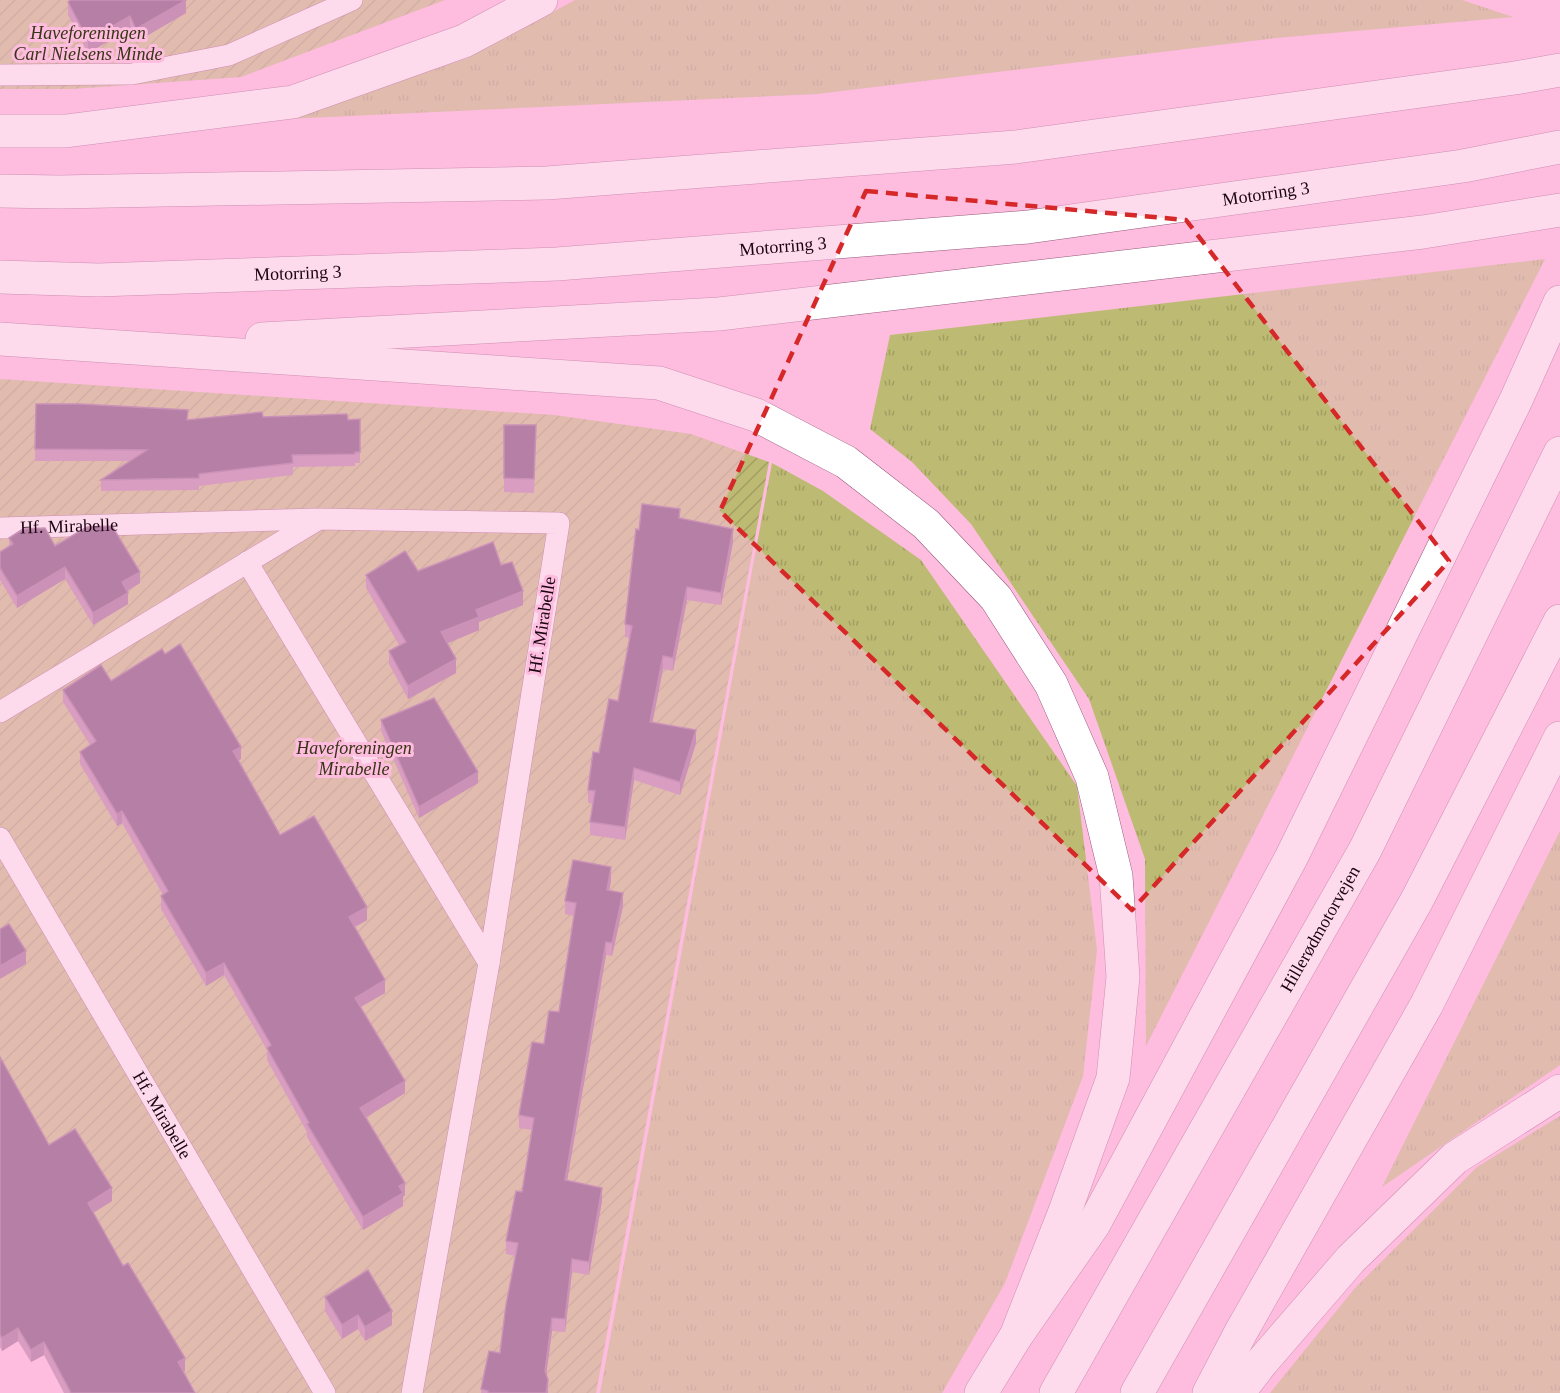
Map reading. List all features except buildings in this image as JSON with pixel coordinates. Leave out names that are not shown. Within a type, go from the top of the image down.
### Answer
[{"type":"highway","points":[[0,131],[66,131],[293,102],[464,40],[541,0]]},
{"type":"highway","points":[[0,191],[59,192],[547,183],[1016,147],[1560,70]]},
{"type":"highway","name":"Motorring 3","points":[[0,277],[99,280],[557,264],[1028,228],[1463,166],[1560,147]]},
{"type":"highway","points":[[114,347],[720,314],[1423,232],[1560,210]]},
{"type":"highway","points":[[981,1393],[1016,1335],[1094,1224],[1291,858],[1516,400],[1560,302]]},
{"type":"highway","points":[[0,339],[659,383],[756,415],[846,462],[926,524],[996,598],[1051,684],[1092,777],[1116,876],[1123,977],[1113,1078],[1064,1214],[1016,1335]]},
{"type":"highway","name":"Hillerødmotorvejen","points":[[1056,1393],[1365,850],[1560,453]]},
{"type":"highway","points":[[1137,1393],[1417,900],[1560,621]]},
{"type":"highway","points":[[1209,1393],[1241,1332],[1427,1004],[1560,738]]},
{"type":"highway","points":[[1238,1393],[1351,1259],[1455,1158],[1560,1090]]},
{"type":"lane","points":[[0,75],[132,74],[229,55],[330,4],[352,0]]},
{"type":"lane","points":[[0,712],[319,519]]},
{"type":"lane","name":"Hf. Mirabelle","points":[[0,528],[319,519],[559,523],[489,963],[412,1393]]},
{"type":"lane","points":[[247,562],[489,963]]},
{"type":"lane","name":"Hf. Mirabelle","points":[[0,838],[325,1393]]},
{"type":"highlighted area","points":[[866,191],[1186,220],[1449,561],[1132,910],[720,511]]},
{"type":"green space","name":"Haveforeningen Carl Nielsens Minde","points":[[0,0],[445,0],[241,77],[72,89],[0,89]]},
{"type":"green space","points":[[575,0],[1462,0],[1513,17],[1276,38],[817,94],[286,119],[468,58]]},
{"type":"green space","points":[[1545,259],[1146,1046],[1145,859],[1089,699],[971,524],[912,462],[870,429],[890,335]]},
{"type":"green space","name":"Haveforeningen Mirabelle","points":[[0,379],[554,415],[691,434],[769,462],[596,1393],[138,1393],[0,1158]]},
{"type":"green space","points":[[772,463],[823,491],[921,560],[1077,786],[1097,950],[1083,1076],[1005,1283],[942,1393],[600,1393]]},
{"type":"green space","points":[[1560,831],[1560,1065],[1382,1187]]},
{"type":"green space","points":[[1560,1116],[1560,1393],[1270,1393],[1355,1288],[1477,1167]]}]
